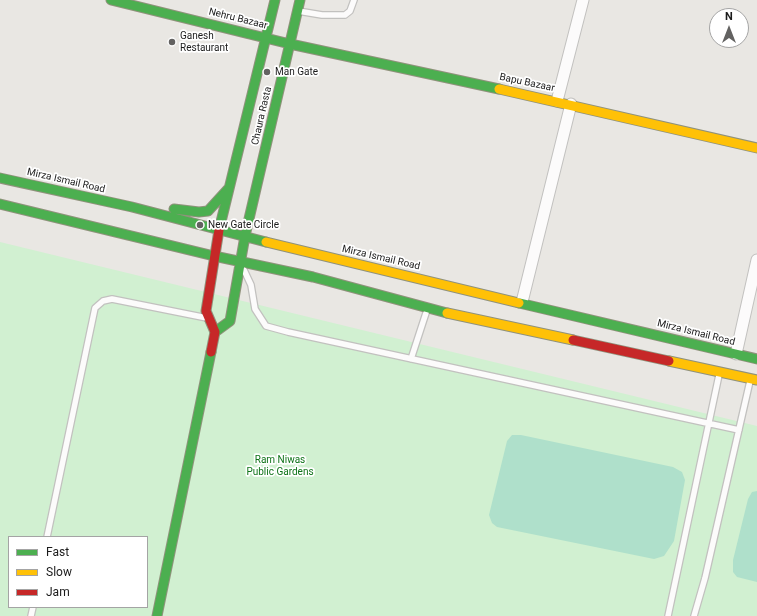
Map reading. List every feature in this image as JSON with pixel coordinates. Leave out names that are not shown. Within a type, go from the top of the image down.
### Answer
[{"type":"main road","name":"Nehru Bazaar","points":[[111,0],[141,4],[290,44]]},
{"type":"main road","name":"Chaura Rasta","points":[[274,0],[214,256],[206,311],[214,332],[230,321],[245,236],[300,0]]},
{"type":"main road","name":"Bapu Bazaar","points":[[290,44],[557,100],[757,148]]},
{"type":"main road","name":"Mirza Ismail Road","points":[[0,178],[132,207],[219,230],[757,359]]},
{"type":"main road","points":[[132,207],[199,212],[208,211],[229,188]]},
{"type":"main road","points":[[0,204],[214,256],[313,277],[428,309],[754,380]]},
{"type":"main road","points":[[157,616],[214,332]]},
{"type":"street","points":[[557,100],[583,0]]},
{"type":"street","points":[[522,302],[571,104]]},
{"type":"street","points":[[736,354],[757,260]]},
{"type":"lane","points":[[297,11],[322,15],[345,15],[350,11],[354,0]]},
{"type":"lane","points":[[241,262],[250,285],[255,309],[266,326],[708,425],[739,430]]},
{"type":"lane","points":[[47,536],[95,308],[102,301],[112,299],[209,319]]},
{"type":"lane","points":[[411,359],[428,309]]},
{"type":"lane","points":[[668,616],[720,372]]},
{"type":"lane","points":[[694,616],[705,578],[739,430],[754,380]]},
{"type":"green space","name":"Ram Niwas Public Gardens","points":[[0,242],[757,426],[757,616],[0,616]]},
{"type":"green space","points":[[512,435],[521,435],[673,467],[682,472],[685,480],[674,541],[664,556],[654,559],[497,527],[492,523],[489,515],[507,441]]},
{"type":"green space","points":[[757,491],[757,582],[737,577],[733,572],[733,560],[748,499],[752,492]]},
{"type":"traffic: fast","points":[[111,0],[290,44],[499,89]]},
{"type":"traffic: fast","points":[[219,230],[275,0]]},
{"type":"traffic: fast","points":[[245,236],[300,0]]},
{"type":"traffic: fast","points":[[0,178],[132,207],[266,242]]},
{"type":"traffic: fast","points":[[174,209],[199,212],[208,211],[229,188]]},
{"type":"traffic: fast","points":[[0,204],[214,256],[313,277],[447,313]]},
{"type":"traffic: fast","points":[[215,332],[230,321],[245,236]]},
{"type":"traffic: fast","points":[[519,303],[757,359]]},
{"type":"traffic: fast","points":[[157,616],[211,352]]},
{"type":"traffic: slow","points":[[499,89],[757,148]]},
{"type":"traffic: slow","points":[[266,242],[519,303]]},
{"type":"traffic: slow","points":[[447,313],[573,340]]},
{"type":"traffic: slow","points":[[669,361],[757,380]]},
{"type":"traffic: jam","points":[[211,352],[215,332],[206,311],[219,230]]},
{"type":"traffic: jam","points":[[573,340],[669,361]]},
{"type":"place","name":"Ganesh Restaurant","points":[[172,42]]},
{"type":"place","name":"Man Gate","points":[[267,72]]},
{"type":"place","name":"New Gate Circle","points":[[200,225]]}]
